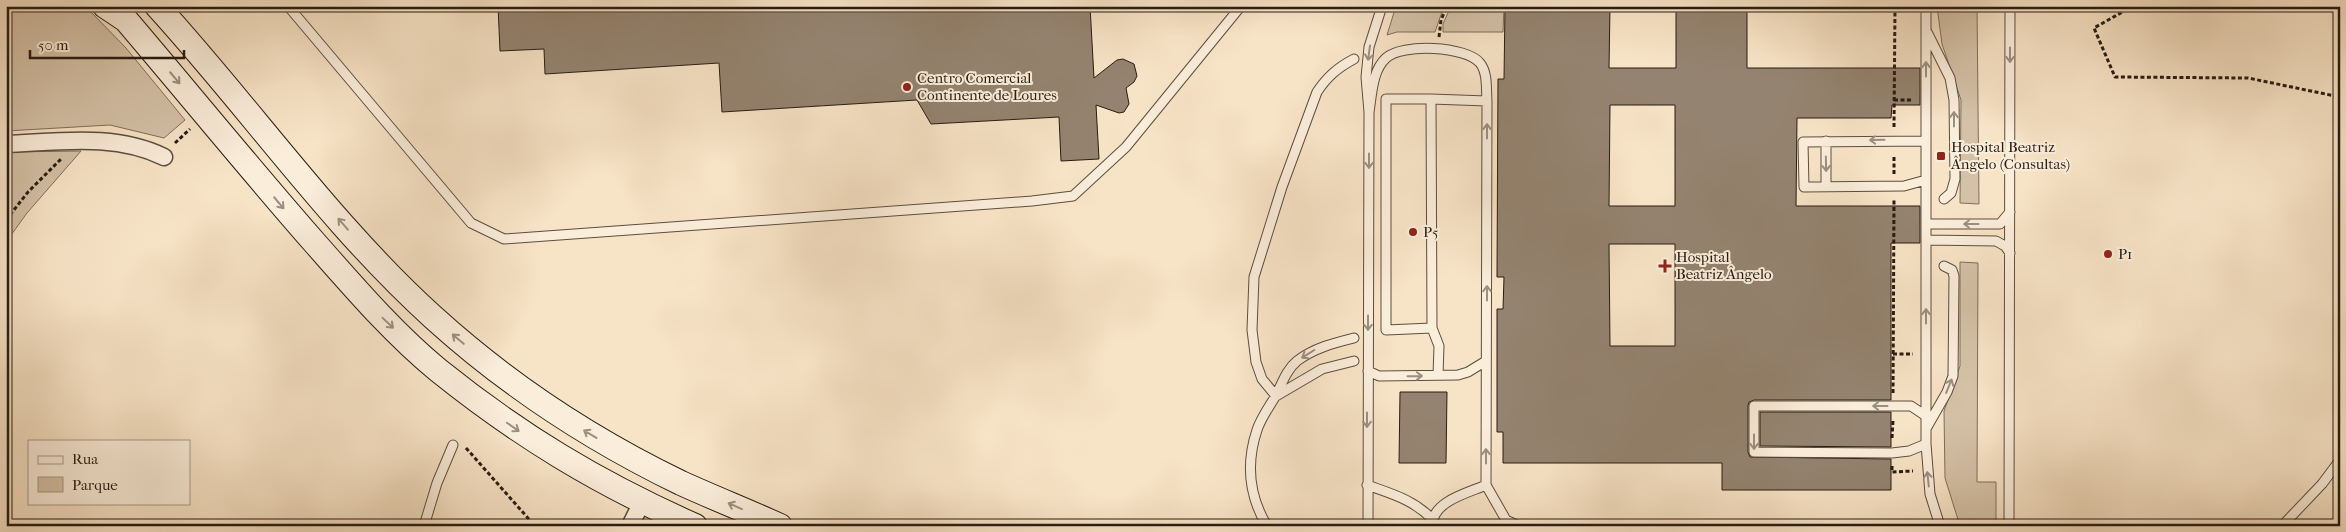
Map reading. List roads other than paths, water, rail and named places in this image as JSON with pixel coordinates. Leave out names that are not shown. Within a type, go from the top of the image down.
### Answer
[{"type":"main road","points":[[105,6],[126,20],[282,206],[370,306],[437,368],[511,426],[563,460],[642,502],[695,526]]},
{"type":"main road","points":[[157,6],[196,49],[366,251],[434,318],[497,371],[560,415],[609,445],[680,482],[780,526]]},
{"type":"street","points":[[6,144],[104,141],[132,144],[164,157]]},
{"type":"street","points":[[630,526],[642,502]]},
{"type":"lane","points":[[288,6],[471,223],[504,240],[1032,202],[1073,196],[1126,148],[1241,6]]},
{"type":"lane","points":[[1368,526],[1369,112],[1366,77],[1369,47],[1382,6]]},
{"type":"lane","points":[[1926,6],[1926,444],[1930,494],[1940,526]]},
{"type":"lane","points":[[2009,525],[2010,6]]},
{"type":"lane","points":[[1926,30],[1950,78],[1954,100],[1955,179],[1951,193],[1944,199]]},
{"type":"lane","points":[[1369,112],[1375,75],[1386,58],[1395,52],[1406,50],[1465,52],[1481,65],[1486,78],[1486,485],[1506,520],[1519,526]]},
{"type":"lane","points":[[1276,396],[1262,379],[1253,338],[1252,297],[1258,260],[1317,92],[1327,78],[1339,67],[1354,59]]},
{"type":"lane","points":[[1432,328],[1386,330],[1386,99],[1487,101]]},
{"type":"lane","points":[[1431,99],[1432,328],[1439,346],[1438,375]]},
{"type":"lane","points":[[1826,141],[1826,186]]},
{"type":"lane","points":[[1926,141],[1803,142],[1804,187],[1904,186],[1926,180]]},
{"type":"lane","points":[[1926,224],[2000,224],[2010,212]]},
{"type":"lane","points":[[1926,240],[1996,241],[2005,246],[2010,253]]},
{"type":"lane","points":[[1926,429],[1947,392],[1954,366],[1954,276],[1952,270],[1944,266]]},
{"type":"lane","points":[[1262,526],[1261,516],[1251,483],[1251,455],[1257,429],[1276,396],[1284,377],[1296,362],[1313,351],[1354,338]]},
{"type":"lane","points":[[1276,396],[1306,376],[1322,369],[1354,361]]},
{"type":"lane","points":[[1368,371],[1379,376],[1458,375],[1468,372],[1486,361]]},
{"type":"lane","points":[[1926,416],[1911,406],[1754,406],[1754,452],[1892,452],[1909,450],[1926,444]]},
{"type":"lane","points":[[424,526],[437,483],[453,445]]},
{"type":"lane","points":[[2282,526],[2300,508],[2340,460]]},
{"type":"lane","points":[[1367,485],[1409,500],[1421,508],[1432,523],[1446,502],[1486,485]]},
{"type":"lane","points":[[2276,526],[2300,508]]},
{"type":"lane","points":[[1261,516],[1267,526]]},
{"type":"lane","points":[[2337,526],[2340,523]]},
{"type":"place","name":"Centro Comercial Continente de Loures","points":[[907,87]]},
{"type":"place","name":"Hospital Beatriz Ângelo (Consultas)","points":[[1941,156]]},
{"type":"place","name":"P5","points":[[1413,232]]},
{"type":"place","name":"P1","points":[[2108,254]]},
{"type":"place","name":"Hospital Beatriz Ângelo","points":[[1665,266]]}]
